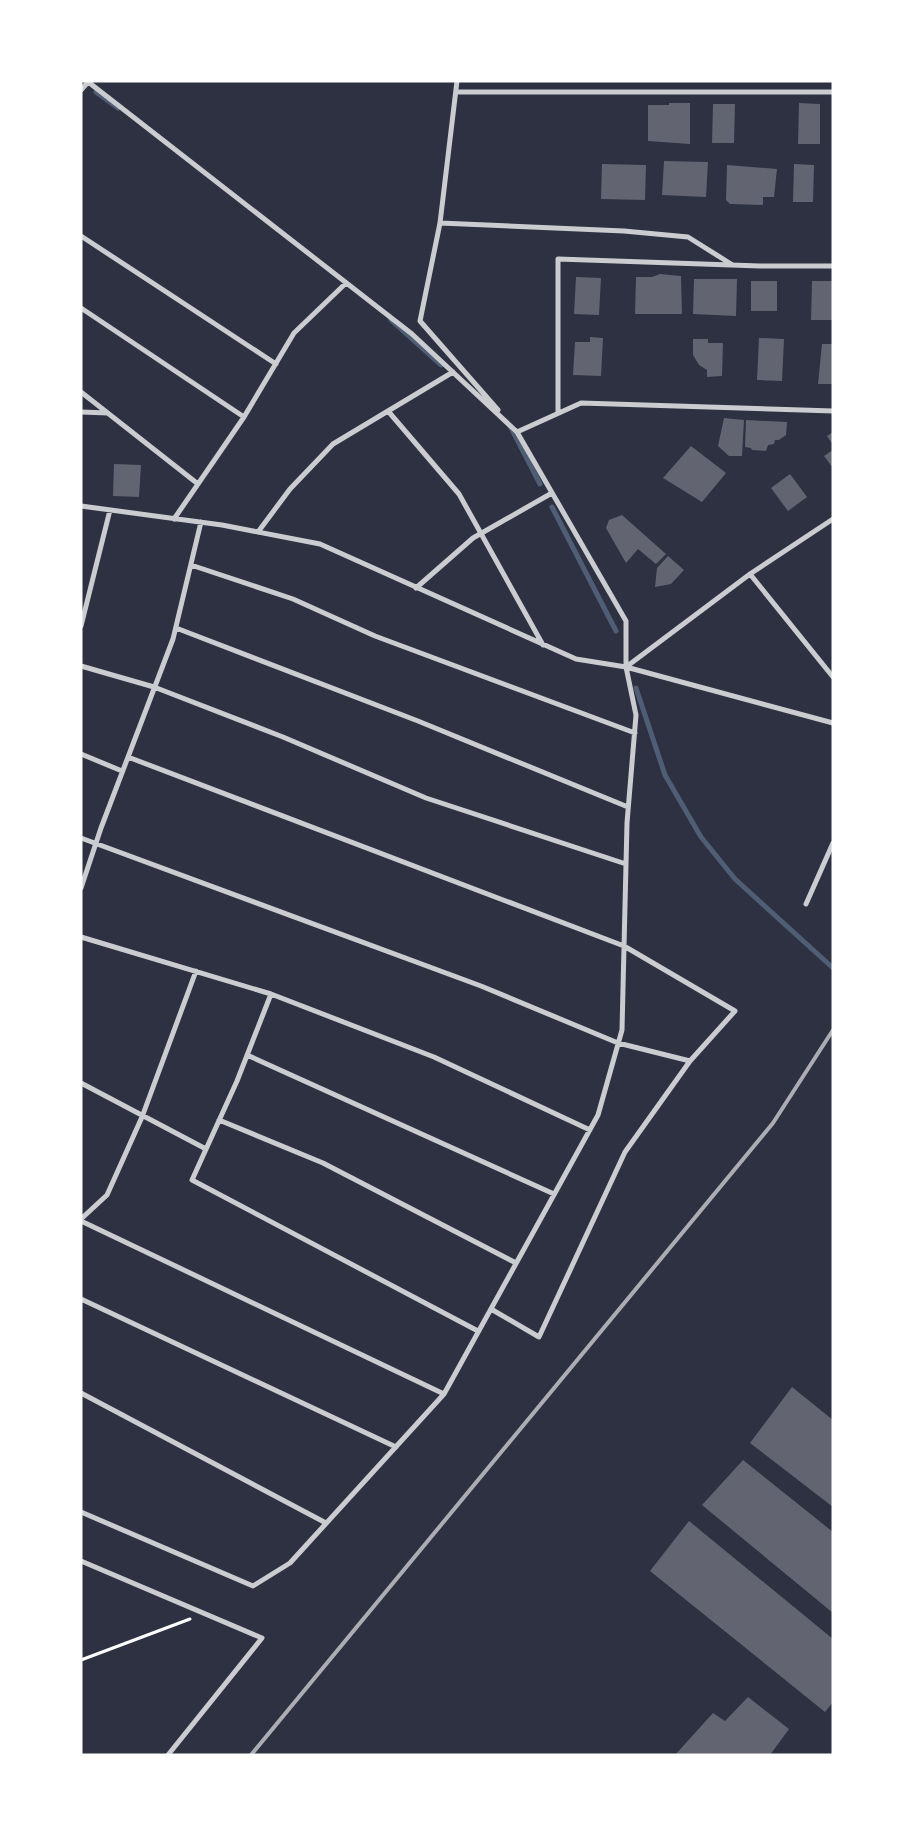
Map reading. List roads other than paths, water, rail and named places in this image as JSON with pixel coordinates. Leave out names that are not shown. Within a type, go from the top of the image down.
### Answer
[{"type":"street","points":[[81,1512],[252,1586],[290,1563],[444,1394],[598,1115],[622,1030],[628,807],[636,715],[626,667],[626,622],[517,432],[420,321],[440,222],[457,81]]},
{"type":"street","points":[[81,90],[87,82],[412,334],[517,432]]},
{"type":"street","points":[[456,92],[833,92]]},
{"type":"street","points":[[440,222],[624,231],[688,237],[732,265]]},
{"type":"street","points":[[81,236],[276,364]]},
{"type":"street","points":[[558,412],[558,259],[732,265],[833,266]]},
{"type":"street","points":[[174,519],[244,417],[294,333],[346,283]]},
{"type":"street","points":[[81,308],[244,417]]},
{"type":"street","points":[[258,532],[290,489],[333,444],[453,372]]},
{"type":"street","points":[[81,392],[198,484]]},
{"type":"street","points":[[517,432],[581,403],[833,411]]},
{"type":"street","points":[[388,411],[459,494],[544,645]]},
{"type":"street","points":[[81,412],[108,413]]},
{"type":"street","points":[[416,588],[482,533],[552,492]]},
{"type":"street","points":[[81,506],[201,522],[320,544],[576,659],[626,667],[833,723]]},
{"type":"street","points":[[81,626],[110,510]]},
{"type":"street","points":[[626,667],[750,574],[833,519]]},
{"type":"street","points":[[81,888],[122,771],[176,628],[201,522]]},
{"type":"street","points":[[191,565],[293,599],[375,636],[635,733]]},
{"type":"street","points":[[750,574],[833,677]]},
{"type":"street","points":[[176,628],[418,721],[628,807]]},
{"type":"street","points":[[81,666],[154,687],[283,737],[426,798],[626,864]]},
{"type":"street","points":[[81,754],[122,771]]},
{"type":"street","points":[[128,757],[624,946],[735,1011],[690,1061],[626,1152],[539,1337],[491,1309]]},
{"type":"street","points":[[81,838],[482,986],[618,1043],[690,1061]]},
{"type":"street","points":[[806,904],[833,843]]},
{"type":"street","points":[[81,937],[271,994],[434,1057],[590,1130]]},
{"type":"street","points":[[196,971],[142,1117],[107,1195],[81,1220],[444,1394]]},
{"type":"street","points":[[271,994],[247,1055],[192,1180],[478,1331]]},
{"type":"street","points":[[247,1055],[554,1194]]},
{"type":"street","points":[[81,1083],[142,1117],[206,1149]]},
{"type":"street","points":[[219,1120],[323,1163],[516,1263]]},
{"type":"street","points":[[81,1299],[396,1446]]},
{"type":"street","points":[[81,1392],[326,1523]]},
{"type":"street","points":[[81,1561],[262,1638],[168,1755]]},
{"type":"waterway","points":[[96,92],[118,108]]},
{"type":"waterway","points":[[391,320],[441,365]]},
{"type":"waterway","points":[[510,426],[540,484]]},
{"type":"waterway","points":[[552,507],[616,631]]},
{"type":"waterway","points":[[636,688],[665,775],[701,837],[735,879],[833,968]]},
{"type":"railway","points":[[251,1755],[773,1123],[833,1030]]}]
